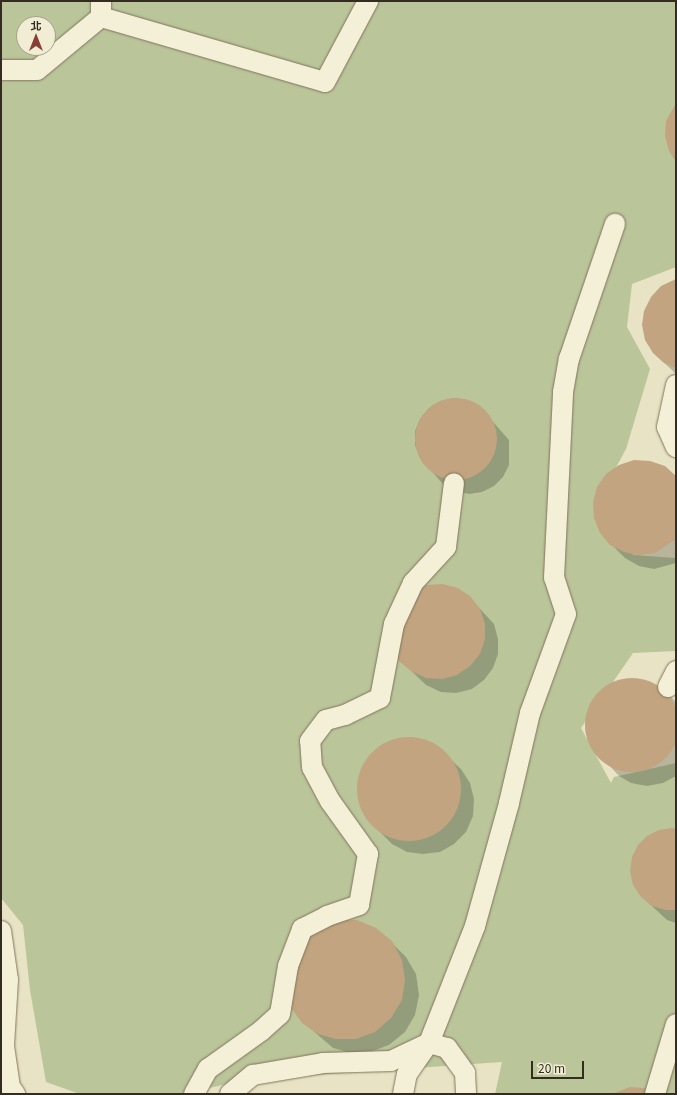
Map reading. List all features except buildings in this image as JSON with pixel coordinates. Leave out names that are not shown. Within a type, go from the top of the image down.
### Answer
[{"type":"lane","points":[[1,70],[37,70],[101,9],[325,82],[368,1]]},
{"type":"lane","points":[[403,1094],[407,1074],[429,1044],[475,926],[509,803],[530,713],[566,614],[554,578],[564,392],[569,359],[615,224]]},
{"type":"lane","points":[[676,385],[667,427],[676,447]]},
{"type":"lane","points":[[194,1094],[208,1069],[261,1032],[280,1014],[288,966],[302,929],[327,916],[359,906],[368,854],[330,801],[312,767],[310,741],[326,720],[345,716],[380,698],[394,624],[413,583],[446,547],[454,483]]},
{"type":"lane","points":[[1,931],[8,980],[4,1046],[10,1087],[15,1094]]},
{"type":"lane","points":[[655,1094],[676,1024]]},
{"type":"lane","points":[[230,1094],[252,1075],[323,1063],[391,1061],[429,1044],[446,1048],[465,1073],[466,1094]]},
{"type":"green space","points":[[1,1],[676,1],[676,97],[672,126],[676,131],[676,267],[632,284],[627,327],[650,369],[626,449],[594,508],[612,543],[634,555],[676,558],[676,651],[633,653],[581,728],[611,783],[614,777],[676,763],[676,1094],[495,1094],[502,1062],[245,1080],[182,1094],[80,1094],[46,1082],[30,990],[23,925],[1,898]]}]
